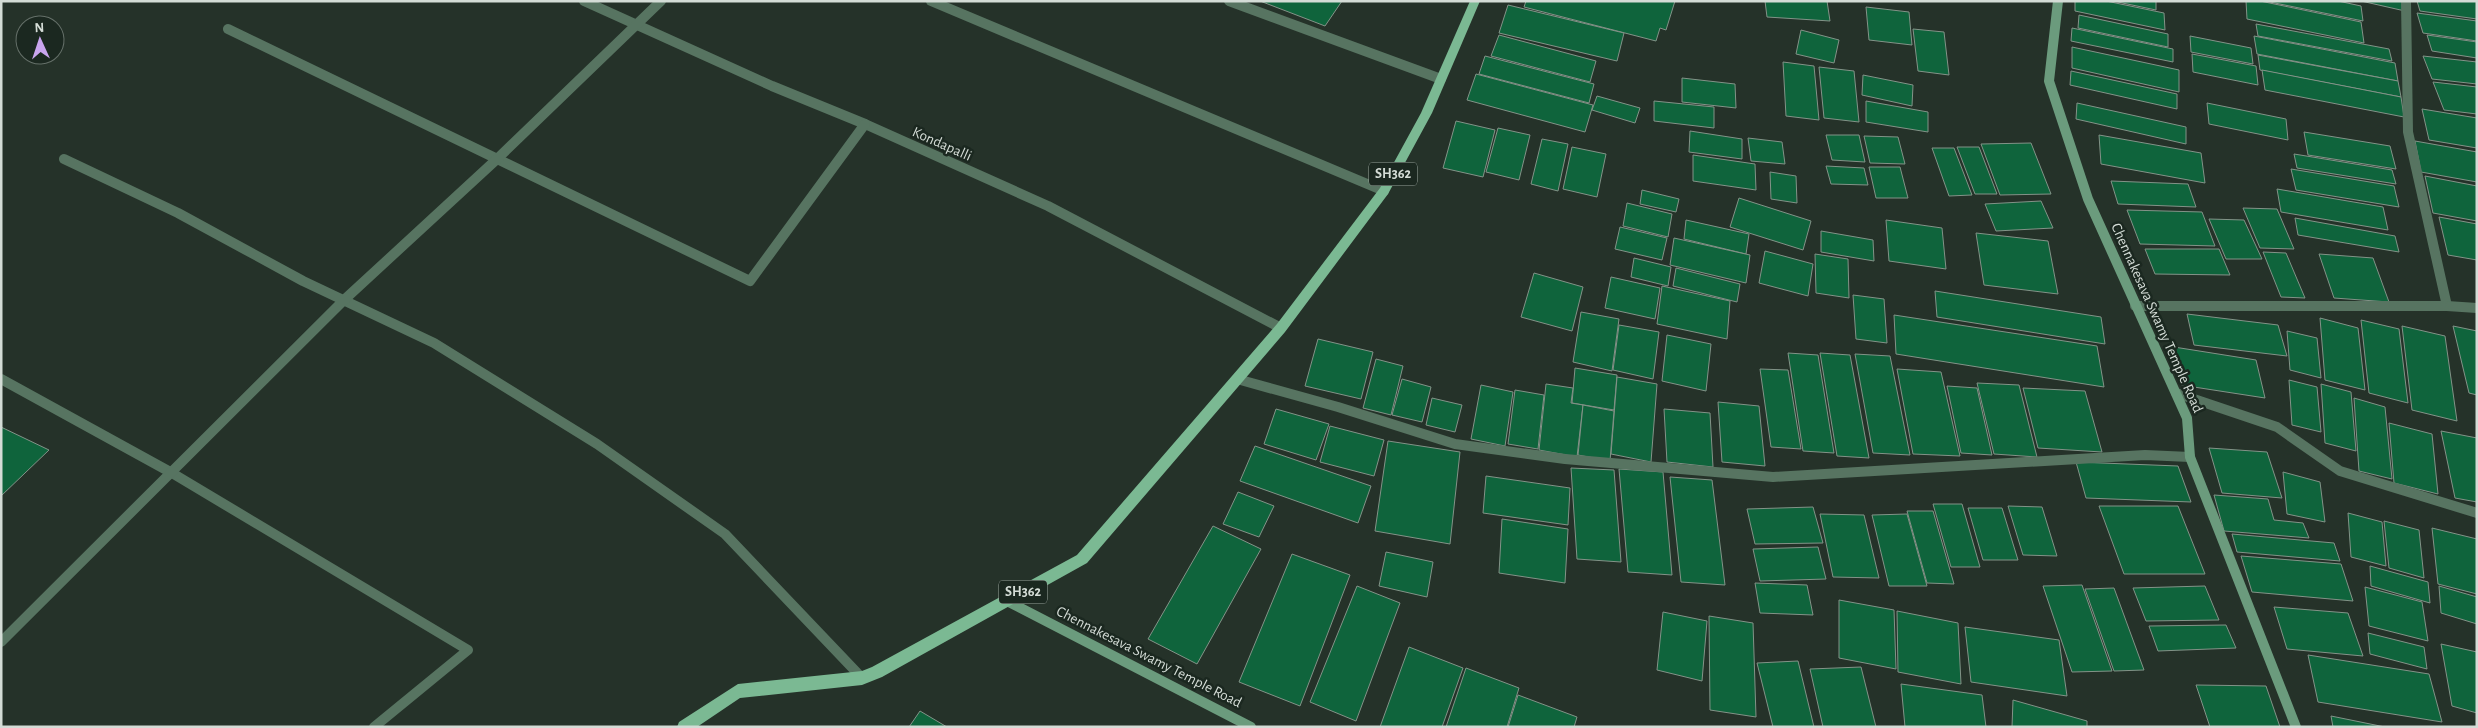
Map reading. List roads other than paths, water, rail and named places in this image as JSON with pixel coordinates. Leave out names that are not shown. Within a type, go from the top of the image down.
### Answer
[{"type":"main road","name":"SH362","points":[[684,727],[738,691],[862,678],[878,672],[1082,559],[1281,328],[1384,191],[1426,113],[1475,1]]},
{"type":"main road","name":"Chennakesava Swamy Temple Road","points":[[2058,1],[2049,81],[2088,199],[2135,306],[2188,418],[2190,457],[2296,727]]},
{"type":"main road","name":"Chennakesava Swamy Temple Road","points":[[1007,601],[1251,727]]},
{"type":"street","name":"Kondapalli","points":[[584,1],[772,86],[865,124],[1048,206],[1281,328]]},
{"type":"street","points":[[1,642],[172,474],[344,300],[497,159],[662,1]]},
{"type":"street","points":[[931,1],[1384,191]]},
{"type":"street","points":[[1229,1],[1441,79]]},
{"type":"street","points":[[2406,1],[2408,132],[2447,306]]},
{"type":"street","points":[[228,30],[750,281],[865,124]]},
{"type":"street","points":[[64,158],[178,213],[303,281],[434,343],[597,444],[726,534],[862,678]]},
{"type":"street","points":[[2135,306],[2447,306],[2477,308]]},
{"type":"street","points":[[1,379],[172,474],[468,650],[374,727]]},
{"type":"street","points":[[1237,379],[1338,407],[1455,444],[1565,459],[1763,477],[2145,455],[2190,457]]},
{"type":"street","points":[[2176,394],[2277,427],[2340,471],[2477,513]]}]
